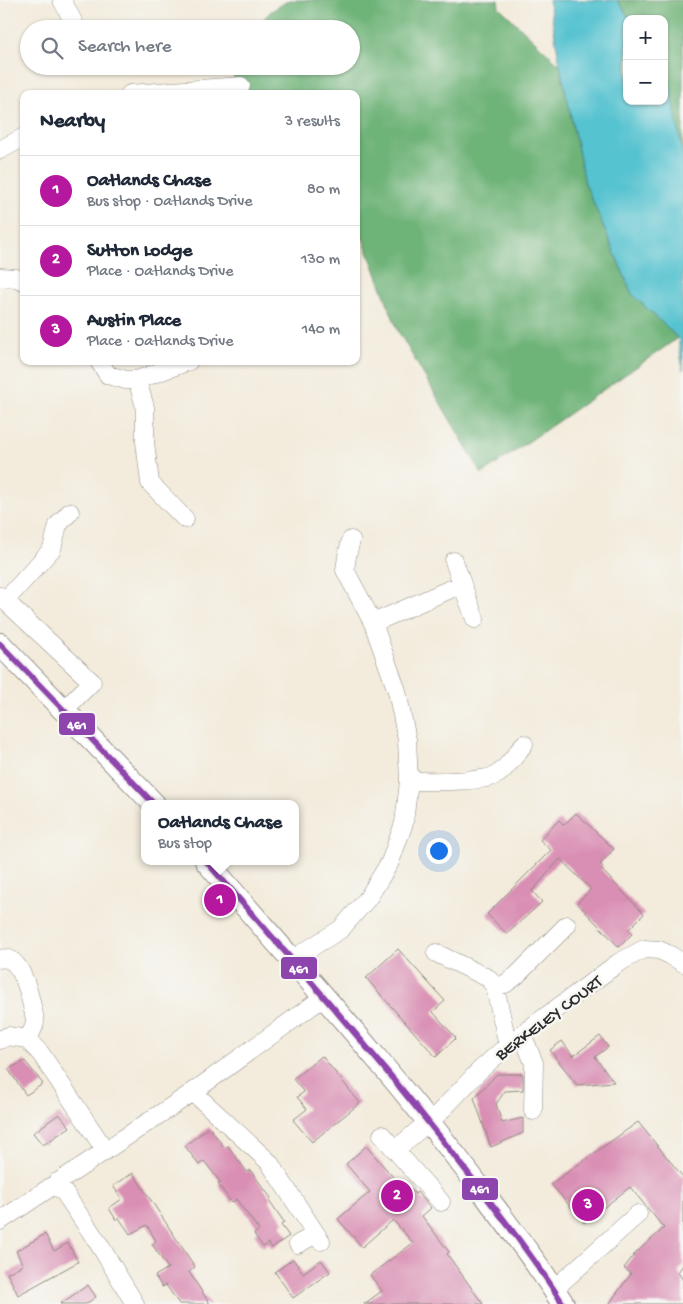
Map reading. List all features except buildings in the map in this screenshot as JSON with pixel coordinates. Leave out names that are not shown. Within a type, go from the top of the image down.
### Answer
[{"type":"main road","points":[[0,644],[150,800]]},
{"type":"main road","points":[[209,865],[358,1035],[428,1121],[457,1157],[558,1296]]},
{"type":"street","points":[[62,0],[72,20]]},
{"type":"street","points":[[186,90],[241,86]]},
{"type":"street","points":[[0,150],[20,139]]},
{"type":"street","points":[[0,277],[20,279]]},
{"type":"street","points":[[102,365],[108,375],[126,380],[137,380],[178,365]]},
{"type":"street","points":[[137,380],[145,407],[145,442],[150,483],[185,519]]},
{"type":"street","points":[[64,710],[92,682],[2,598],[52,549],[58,525],[70,512]]},
{"type":"street","points":[[291,960],[341,929],[368,898],[390,862],[404,823],[409,781],[407,740],[397,691],[373,623],[345,570],[346,556],[351,540]]},
{"type":"street","points":[[454,561],[475,619]]},
{"type":"street","points":[[373,623],[462,584]]},
{"type":"street","points":[[409,781],[481,779],[497,774],[524,744]]},
{"type":"street","points":[[495,987],[505,984],[516,976],[567,925]]},
{"type":"street","name":"BERKELEY COURT","points":[[395,1150],[439,1113],[479,1071],[515,1040],[618,963],[644,949],[659,950],[683,963]]},
{"type":"street","points":[[436,953],[488,978],[495,987],[515,1040],[534,1063],[533,1111]]},
{"type":"street","points":[[0,959],[4,958],[14,961],[21,971],[30,996],[35,1022],[32,1032],[27,1039]]},
{"type":"street","points":[[0,1221],[193,1092],[324,997]]},
{"type":"street","points":[[0,1040],[8,1036],[27,1039],[41,1054],[105,1150]]},
{"type":"street","points":[[193,1092],[269,1162],[319,1238],[298,1244]]},
{"type":"street","points":[[382,1135],[441,1202]]},
{"type":"street","points":[[57,1182],[99,1244],[135,1304]]},
{"type":"street","points":[[558,1296],[638,1214]]},
{"type":"green space","points":[[289,0],[498,0],[499,7],[560,65],[585,183],[632,294],[678,338],[482,474],[398,331],[360,231],[360,90],[246,90],[233,79],[234,75],[360,75],[360,20],[263,20],[270,12]]},
{"type":"green space","points":[[617,0],[683,0],[683,155],[668,72],[668,15],[627,15]]},
{"type":"water","points":[[549,0],[617,0],[627,15],[623,15],[623,105],[668,105],[668,72],[683,155],[683,370],[678,338],[632,294],[585,183],[560,65]]},
{"type":"transit line","name":"461","points":[[0,644],[150,800]]},
{"type":"transit line","name":"461","points":[[209,865],[343,1019],[409,1099],[509,1226],[563,1304]]},
{"type":"place","name":"Oatlands Chase","points":[[220,900]]},
{"type":"place","name":"Sutton Lodge","points":[[397,1196]]},
{"type":"place","name":"Austin Place","points":[[588,1205]]}]
